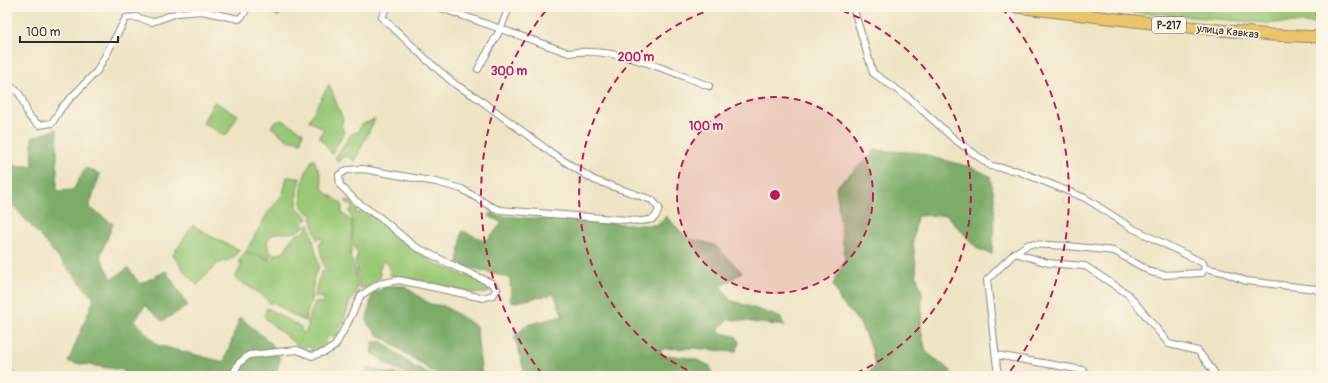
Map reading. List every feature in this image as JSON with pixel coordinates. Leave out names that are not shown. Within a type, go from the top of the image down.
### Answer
[{"type":"highway","name":"улица Кавказ","points":[[1016,7],[1272,35],[1321,37]]},
{"type":"street","points":[[7,85],[22,96],[30,117],[39,125],[52,123],[62,107],[97,71],[126,18],[135,18],[152,22],[177,13],[202,11],[239,19],[244,14],[247,7]]},
{"type":"street","points":[[271,7],[276,7]]},
{"type":"street","points":[[232,376],[239,363],[249,355],[297,350],[312,356],[325,352],[335,346],[361,295],[380,284],[399,280],[483,298],[493,295],[497,289],[491,283],[414,246],[382,219],[357,202],[340,185],[339,175],[347,170],[363,169],[436,182],[462,189],[490,206],[500,210],[640,221],[652,220],[657,214],[659,208],[652,200],[594,180],[553,154],[476,97],[456,86],[382,17],[387,7]]},
{"type":"street","points":[[438,7],[569,54],[583,51],[632,58],[709,86]]},
{"type":"street","points":[[478,69],[500,30],[509,7]]},
{"type":"street","points":[[853,7],[873,73],[909,98],[953,138],[991,166],[1018,171],[1086,198],[1132,228],[1203,263],[1205,268]]},
{"type":"street","points":[[998,376],[987,280],[1015,253],[1029,244],[1068,246],[1114,251],[1150,272],[1163,275],[1202,273],[1205,268]]},
{"type":"street","points":[[1015,253],[1048,263],[1085,266],[1128,294],[1169,344],[1198,351],[1217,376]]},
{"type":"street","points":[[1205,268],[1223,272],[1246,281],[1316,289],[1321,295]]},
{"type":"street","points":[[996,355],[1083,370],[1087,376]]},
{"type":"street","points":[[7,372],[16,376]]},
{"type":"green space","points":[[1085,7],[1321,7],[1321,23],[1266,23]]},
{"type":"green space","points":[[329,84],[343,120],[341,125],[344,132],[332,154],[319,136],[324,129],[309,121]]},
{"type":"green space","points":[[214,102],[238,115],[226,136],[203,123]]},
{"type":"green space","points":[[375,119],[354,162],[353,159],[346,156],[338,162],[335,158],[351,134],[358,132],[361,125]]},
{"type":"green space","points":[[282,120],[303,132],[301,142],[292,140],[290,142],[271,127],[273,123]]},
{"type":"green space","points":[[57,129],[57,191],[73,190],[86,168],[100,174],[89,207],[113,224],[100,256],[112,279],[128,268],[140,284],[166,271],[188,306],[162,321],[145,305],[135,321],[157,345],[224,362],[240,317],[272,344],[280,358],[276,376],[126,376],[123,370],[68,362],[94,299],[13,205],[11,166],[33,166],[32,138]]},
{"type":"green space","points":[[876,150],[921,153],[971,167],[990,176],[995,201],[992,254],[978,249],[946,215],[917,216],[913,241],[917,277],[922,292],[921,331],[926,352],[951,371],[950,376],[865,376],[875,366],[872,350],[860,323],[841,302],[833,284],[845,260],[836,187]]},
{"type":"green space","points":[[312,160],[314,160],[320,173],[323,190],[342,204],[342,213],[351,221],[353,228],[351,236],[352,249],[350,256],[356,271],[355,277],[357,291],[350,301],[343,323],[336,337],[328,336],[321,351],[312,353],[311,347],[298,346],[267,320],[264,315],[267,308],[302,328],[300,331],[305,333],[315,302],[322,303],[324,300],[324,298],[315,297],[317,283],[322,271],[328,271],[329,269],[324,267],[319,245],[323,240],[322,238],[317,239],[311,217],[313,216],[312,213],[309,214],[302,207],[303,183],[306,172]]},
{"type":"green space","points":[[287,177],[300,178],[297,189],[297,207],[308,218],[303,222],[306,225],[295,232],[276,233],[272,235],[267,242],[268,248],[272,254],[269,258],[246,251],[267,214],[283,194]]},
{"type":"green space","points":[[346,200],[359,207],[356,212],[359,214],[362,209],[381,221],[412,248],[434,263],[488,285],[490,291],[486,293],[475,293],[390,275],[389,264],[383,261],[379,270],[381,277],[367,287],[359,288],[357,277],[358,270],[355,262],[358,254],[355,249],[352,222],[349,211],[352,208]]},
{"type":"green space","points":[[492,212],[499,216],[642,225],[658,225],[666,216],[687,238],[715,245],[742,272],[721,287],[730,300],[780,317],[785,326],[729,319],[719,328],[719,332],[737,337],[739,343],[736,352],[692,348],[661,349],[661,355],[692,359],[710,366],[711,376],[521,376],[525,375],[515,336],[527,325],[563,316],[554,294],[511,303],[510,278],[458,264],[462,231],[486,241],[502,223],[489,216]]},
{"type":"green space","points":[[309,223],[319,266],[314,277],[311,300],[305,321],[287,312],[272,301],[270,304],[267,301],[268,300],[258,292],[235,278],[242,264],[238,262],[245,252],[270,260],[274,254],[281,253],[285,249],[293,237],[304,232]]},
{"type":"green space","points":[[193,225],[210,236],[240,250],[233,258],[217,264],[197,285],[184,271],[173,255]]},
{"type":"green space","points":[[387,286],[404,286],[430,304],[444,306],[476,326],[482,376],[439,376],[376,333],[368,325],[367,320],[372,294]]},
{"type":"green space","points":[[373,342],[382,342],[413,366],[432,376],[367,376],[367,367],[388,373],[410,375],[388,365],[371,352]]}]
